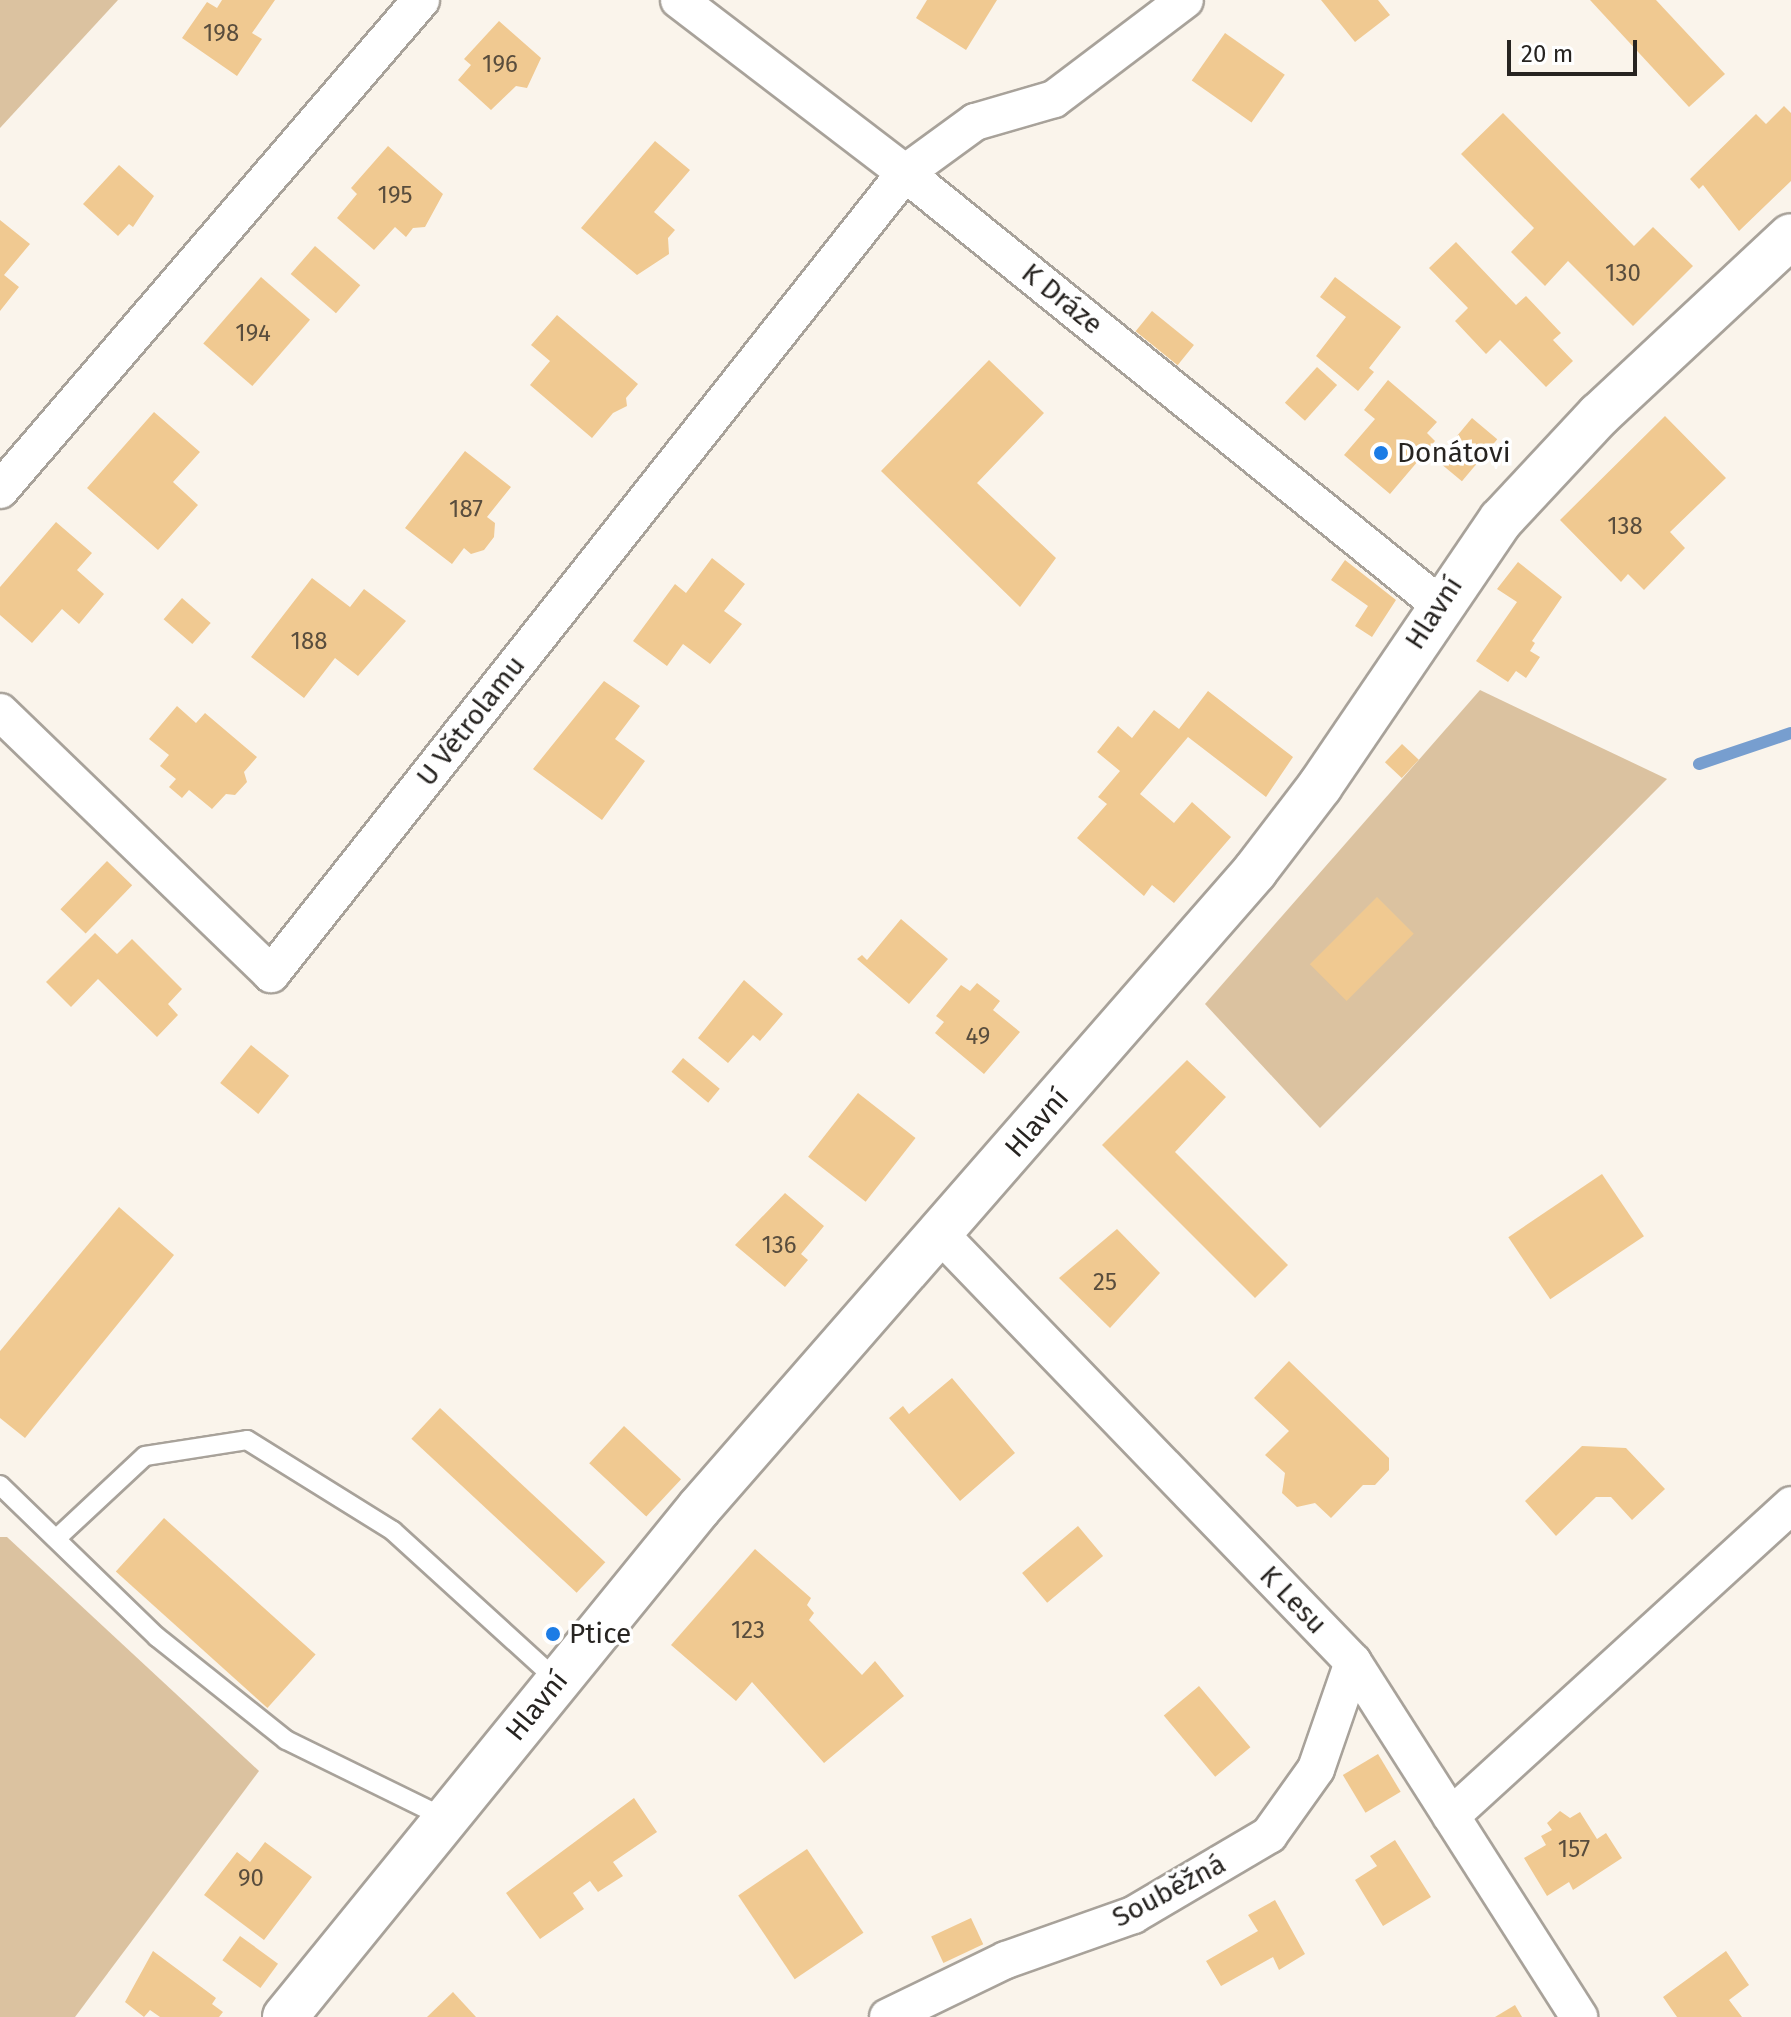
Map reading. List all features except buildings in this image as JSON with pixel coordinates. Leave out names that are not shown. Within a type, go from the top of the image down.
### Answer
[{"type":"main road","name":"Hlavní","points":[[285,2017],[699,1508],[941,1235],[1255,871],[1320,786],[1440,605],[1501,520],[1599,415],[1791,236]]},
{"type":"street","points":[[0,490],[421,0]]},
{"type":"street","name":"K Dráze","points":[[679,0],[905,173],[1440,605]]},
{"type":"street","points":[[905,173],[975,122],[1054,99],[1185,0]]},
{"type":"street","name":"U Větrolamu","points":[[0,712],[271,974],[905,173]]},
{"type":"street","name":"K Lesu","points":[[941,1235],[1353,1662],[1579,2017]]},
{"type":"street","points":[[1451,1816],[1791,1505]]},
{"type":"street","name":"Souběžná","points":[[888,2017],[1006,1960],[1133,1915],[1269,1835],[1316,1769],[1353,1662]]},
{"type":"lane","points":[[57,1538],[145,1456],[247,1440],[393,1531],[558,1681]]},
{"type":"lane","points":[[0,1485],[157,1637],[286,1740],[446,1818]]},
{"type":"shaded area","points":[[0,0],[118,0],[0,128]]},
{"type":"shaded area","points":[[1480,690],[1667,779],[1320,1128],[1205,1004]]},
{"type":"shaded area","points":[[0,1537],[7,1537],[259,1771],[75,2017],[0,2017]]},
{"type":"waterway","points":[[1699,764],[1791,733]]},
{"type":"place","name":"Donátovi","points":[[1381,453]]},
{"type":"place","name":"Ptice","points":[[553,1634]]}]
